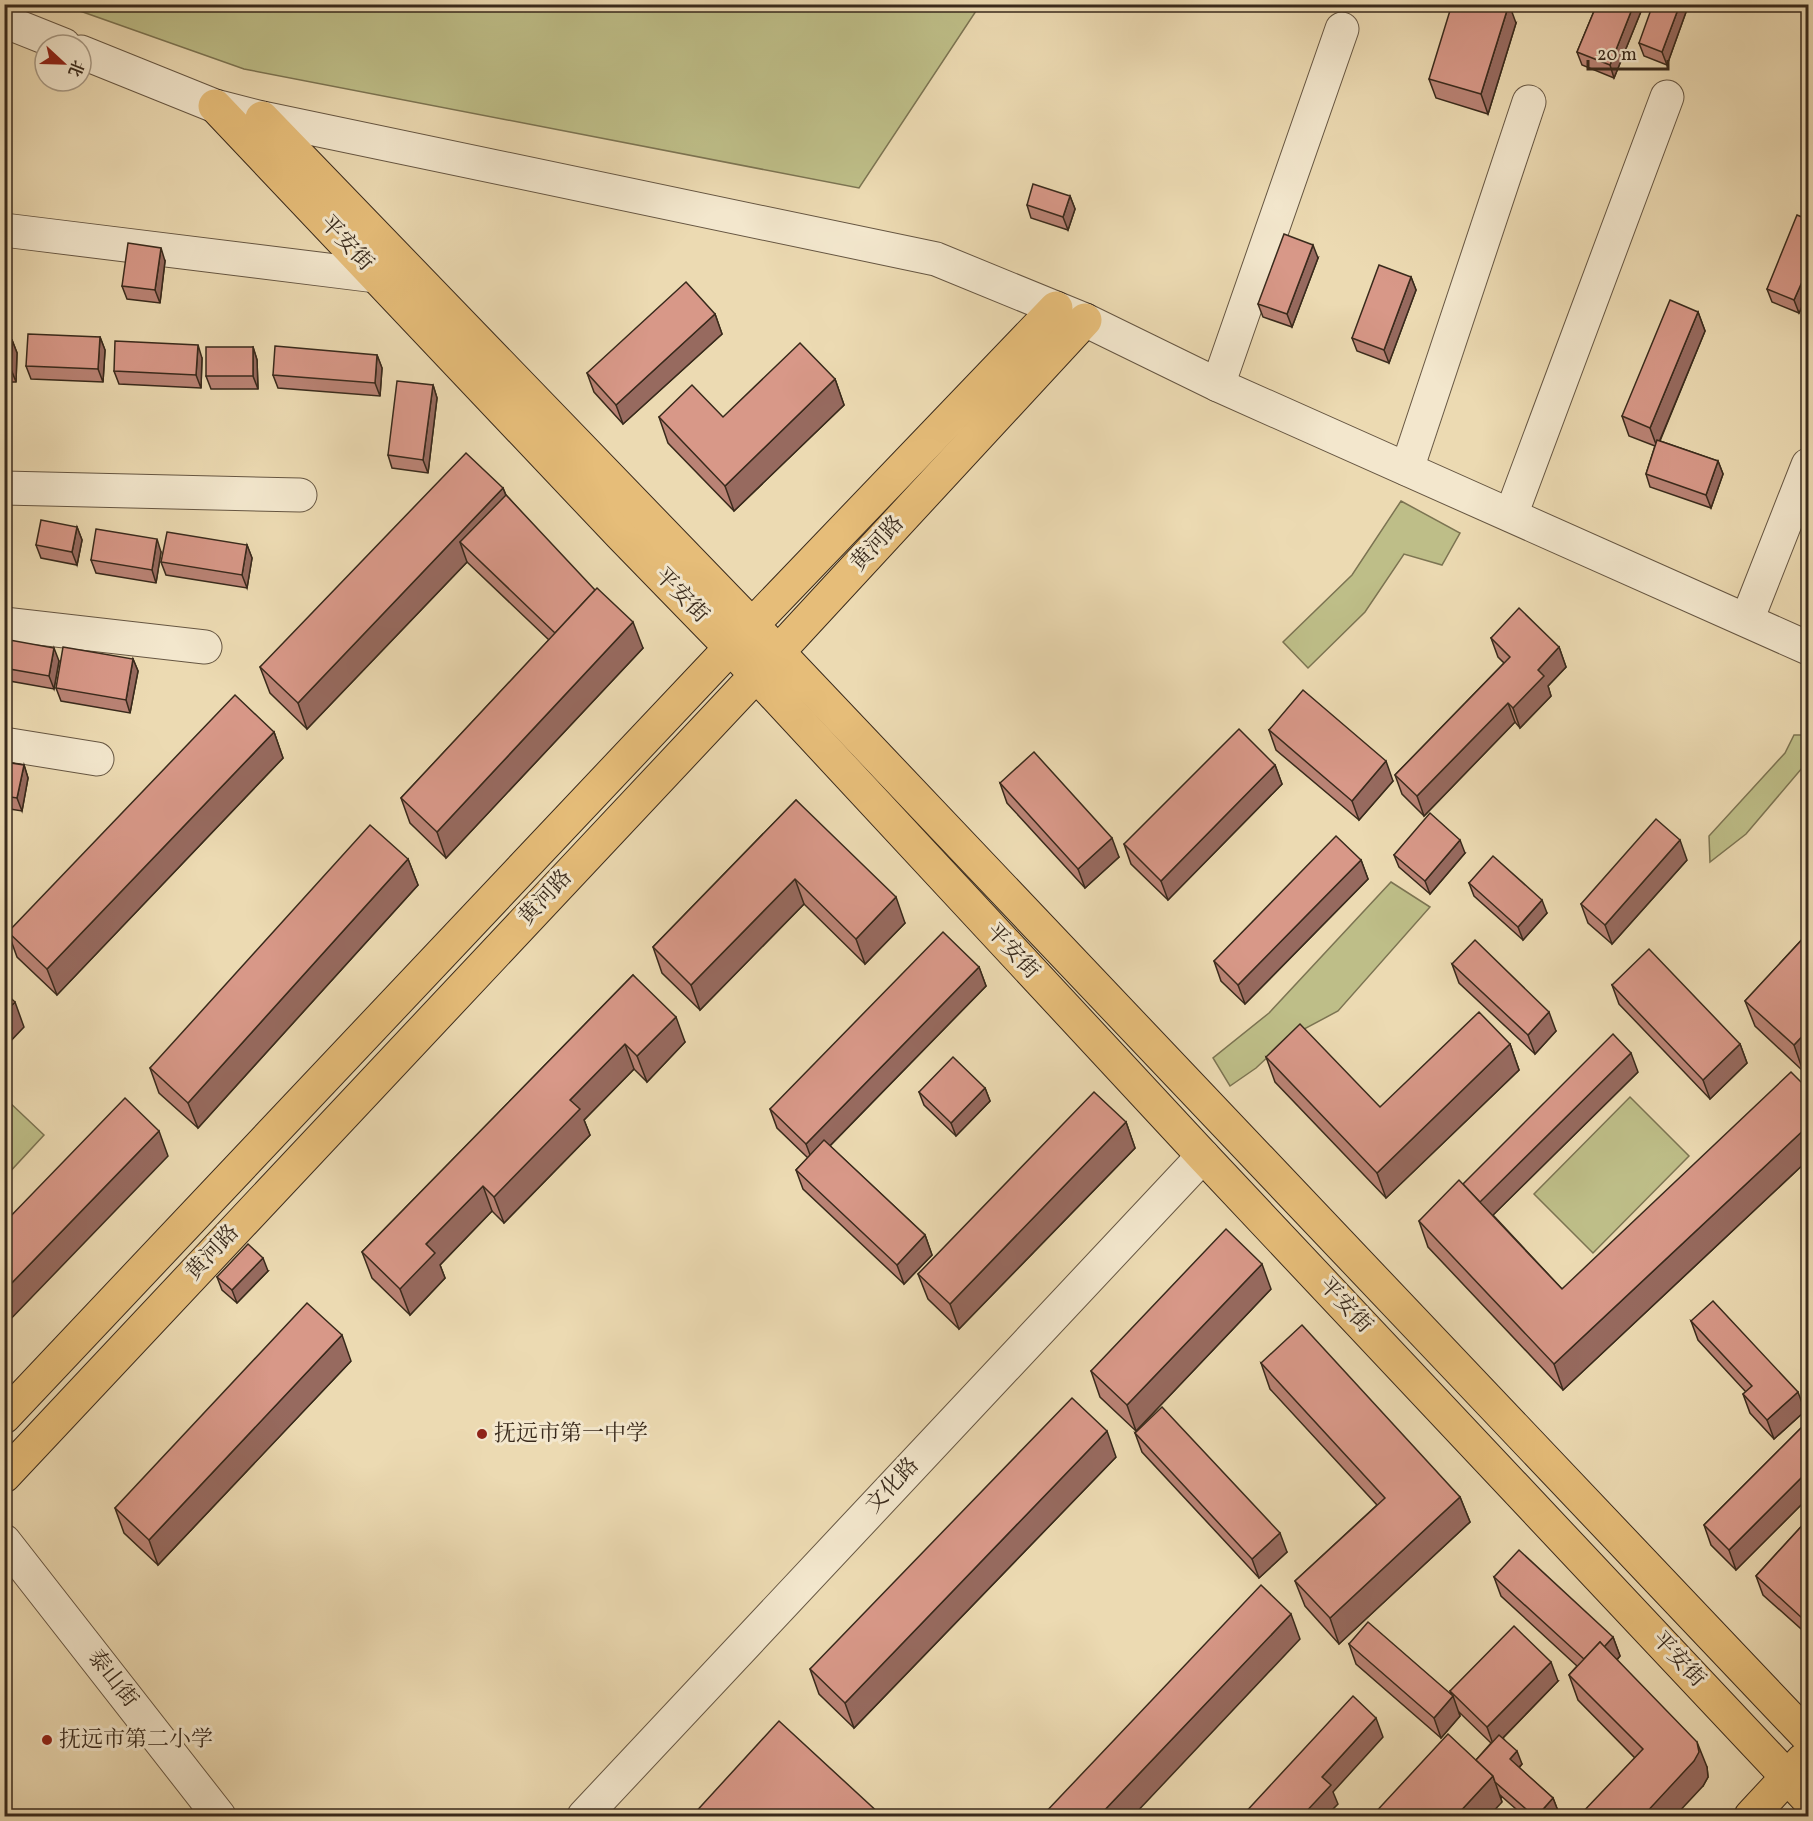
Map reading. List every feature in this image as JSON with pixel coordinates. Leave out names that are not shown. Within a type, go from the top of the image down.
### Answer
[{"type":"main road","name":"平安街","points":[[215,106],[376,276],[741,637],[778,652],[1809,1737]]},
{"type":"main road","name":"平安街","points":[[262,118],[741,637],[755,675],[1203,1156],[1802,1776]]},
{"type":"main road","name":"黄河路","points":[[4,1417],[741,637],[1071,314]]},
{"type":"main road","name":"黄河路","points":[[4,1476],[778,652],[1071,314]]},
{"type":"main road","points":[[1751,1816],[1802,1776]]},
{"type":"street","points":[[4,21],[34,33]]},
{"type":"street","points":[[1218,385],[1342,29]]},
{"type":"street","points":[[93,57],[215,106],[262,118],[936,259],[1071,314],[1218,385],[1809,648]]},
{"type":"street","points":[[1511,515],[1667,97]]},
{"type":"street","points":[[1407,469],[1529,102]]},
{"type":"street","points":[[4,230],[376,276]]},
{"type":"street","points":[[1747,620],[1809,465]]},
{"type":"street","points":[[4,488],[300,495]]},
{"type":"street","points":[[4,624],[205,647]]},
{"type":"street","points":[[4,744],[97,759]]},
{"type":"street","name":"文化路","points":[[584,1816],[1203,1156]]},
{"type":"street","name":"泰山街","points":[[4,1541],[219,1816]]},
{"type":"green space","points":[[63,5],[980,5],[859,188],[244,69]]},
{"type":"green space","points":[[1401,501],[1460,533],[1442,565],[1404,554],[1365,612],[1308,668],[1283,642],[1352,575]]},
{"type":"green space","points":[[1794,735],[1808,735],[1808,761],[1746,834],[1710,862],[1709,836],[1785,753]]},
{"type":"green space","points":[[1391,882],[1430,907],[1338,1011],[1289,1037],[1256,1068],[1230,1086],[1213,1058],[1269,1013]]},
{"type":"green space","points":[[1630,1097],[1689,1156],[1593,1253],[1534,1194]]},
{"type":"green space","points":[[7,1100],[44,1135],[5,1177],[4,1103]]},
{"type":"building","points":[[1452,4],[1509,4],[1481,94],[1429,79]]},
{"type":"building","points":[[1597,4],[1634,4],[1610,65],[1577,52]]},
{"type":"building","points":[[1653,4],[1680,4],[1662,52],[1639,43]]},
{"type":"building","points":[[1033,184],[1070,196],[1063,217],[1027,205]]},
{"type":"building","points":[[1797,215],[1809,220],[1809,266],[1794,300],[1767,289]]},
{"type":"building","points":[[1284,234],[1313,245],[1287,314],[1258,304]]},
{"type":"building","points":[[128,243],[161,248],[155,290],[122,286]]},
{"type":"building","points":[[1379,265],[1411,277],[1384,350],[1352,338]]},
{"type":"building","points":[[686,282],[715,314],[616,405],[587,373]]},
{"type":"building","points":[[1670,300],[1698,312],[1650,428],[1622,416]]},
{"type":"building","points":[[28,334],[100,337],[98,369],[26,366]]},
{"type":"building","points":[[4,339],[12,340],[11,369],[4,369]]},
{"type":"building","points":[[115,341],[198,345],[196,375],[114,371]]},
{"type":"building","points":[[800,343],[835,379],[725,486],[659,417],[692,385],[723,417]]},
{"type":"building","points":[[275,346],[377,355],[375,383],[273,375]]},
{"type":"building","points":[[206,347],[253,347],[253,376],[206,376]]},
{"type":"building","points":[[397,381],[433,385],[423,460],[388,455]]},
{"type":"building","points":[[1657,440],[1718,461],[1706,495],[1646,474]]},
{"type":"building","points":[[466,453],[503,488],[298,703],[260,667]]},
{"type":"building","points":[[506,495],[595,590],[555,633],[460,542]]},
{"type":"building","points":[[41,520],[77,527],[72,552],[36,545]]},
{"type":"building","points":[[96,529],[157,539],[152,570],[91,560]]},
{"type":"building","points":[[167,532],[247,545],[242,575],[161,562]]},
{"type":"building","points":[[597,588],[633,622],[437,832],[401,798]]},
{"type":"building","points":[[1519,608],[1559,647],[1538,670],[1544,676],[1513,708],[1508,703],[1417,796],[1395,775],[1510,657],[1491,638]]},
{"type":"building","points":[[4,639],[54,648],[49,676],[4,668]]},
{"type":"building","points":[[63,647],[133,659],[126,700],[56,688]]},
{"type":"building","points":[[1303,690],[1386,761],[1352,801],[1269,730]]},
{"type":"building","points":[[235,695],[274,732],[47,969],[8,932]]},
{"type":"building","points":[[1239,729],[1275,765],[1161,881],[1124,844]]},
{"type":"building","points":[[1034,752],[1112,838],[1078,869],[1000,783]]},
{"type":"building","points":[[4,762],[24,765],[17,798],[4,796]]},
{"type":"building","points":[[796,800],[896,897],[856,939],[795,879],[691,985],[653,947]]},
{"type":"building","points":[[1430,813],[1460,840],[1425,881],[1394,855]]},
{"type":"building","points":[[1656,819],[1680,840],[1605,925],[1581,904]]},
{"type":"building","points":[[370,825],[408,859],[188,1103],[150,1068]]},
{"type":"building","points":[[1336,836],[1361,860],[1238,985],[1214,961]]},
{"type":"building","points":[[1493,856],[1542,900],[1518,927],[1469,883]]},
{"type":"building","points":[[943,932],[979,967],[806,1144],[770,1109]]},
{"type":"building","points":[[1809,932],[1809,1029],[1794,1045],[1745,1001]]},
{"type":"building","points":[[1475,940],[1549,1012],[1528,1035],[1452,964]]},
{"type":"building","points":[[1649,949],[1740,1044],[1703,1080],[1612,985]]},
{"type":"building","points":[[633,975],[676,1017],[637,1056],[625,1044],[570,1100],[580,1109],[494,1197],[483,1186],[426,1244],[435,1253],[400,1289],[362,1252]]},
{"type":"building","points":[[4,992],[15,1002],[4,1013]]},
{"type":"building","points":[[1479,1012],[1510,1044],[1377,1173],[1266,1057],[1300,1024],[1380,1107]]},
{"type":"building","points":[[1613,1034],[1631,1053],[1480,1202],[1463,1184]]},
{"type":"building","points":[[953,1057],[985,1088],[951,1123],[919,1092]]},
{"type":"building","points":[[1791,1072],[1809,1090],[1809,1125],[1554,1364],[1419,1221],[1459,1180],[1562,1289]]},
{"type":"building","points":[[1094,1092],[1126,1122],[950,1304],[918,1274]]},
{"type":"building","points":[[125,1098],[159,1131],[4,1291],[4,1223]]},
{"type":"building","points":[[824,1140],[925,1235],[897,1265],[796,1170]]},
{"type":"building","points":[[1226,1229],[1262,1264],[1127,1405],[1091,1371]]},
{"type":"building","points":[[248,1244],[263,1258],[232,1290],[217,1277]]},
{"type":"building","points":[[1713,1301],[1798,1392],[1767,1420],[1743,1394],[1752,1386],[1691,1321]]},
{"type":"building","points":[[307,1303],[342,1335],[149,1540],[115,1508]]},
{"type":"building","points":[[1302,1325],[1460,1497],[1330,1618],[1295,1581],[1385,1498],[1261,1363]]},
{"type":"building","points":[[1072,1398],[1107,1431],[845,1703],[810,1669]]},
{"type":"building","points":[[1162,1407],[1280,1533],[1252,1559],[1135,1433]]},
{"type":"building","points":[[1809,1420],[1809,1470],[1729,1550],[1704,1525]]},
{"type":"building","points":[[1809,1518],[1809,1610],[1802,1618],[1756,1576]]},
{"type":"building","points":[[1519,1550],[1613,1637],[1604,1647],[1600,1642],[1584,1659],[1494,1577]]},
{"type":"building","points":[[1261,1585],[1291,1614],[1099,1816],[1042,1816]]},
{"type":"building","points":[[1368,1622],[1453,1696],[1434,1718],[1349,1644]]},
{"type":"building","points":[[1514,1626],[1551,1662],[1487,1727],[1450,1691]]},
{"type":"building","points":[[1600,1642],[1697,1742],[1699,1752],[1694,1761],[1643,1816],[1579,1816],[1643,1749],[1569,1675]]},
{"type":"building","points":[[1353,1696],[1376,1718],[1322,1777],[1331,1785],[1302,1816],[1242,1816]]},
{"type":"building","points":[[779,1721],[882,1816],[692,1816]]},
{"type":"building","points":[[1448,1734],[1493,1776],[1456,1816],[1372,1816]]},
{"type":"building","points":[[1499,1735],[1517,1751],[1510,1759],[1553,1798],[1537,1816],[1534,1816],[1495,1782],[1493,1776],[1476,1760]]},
{"type":"place","name":"抚远市第一中学","points":[[482,1434]]},
{"type":"place","name":"抚远市第二小学","points":[[47,1740]]}]
